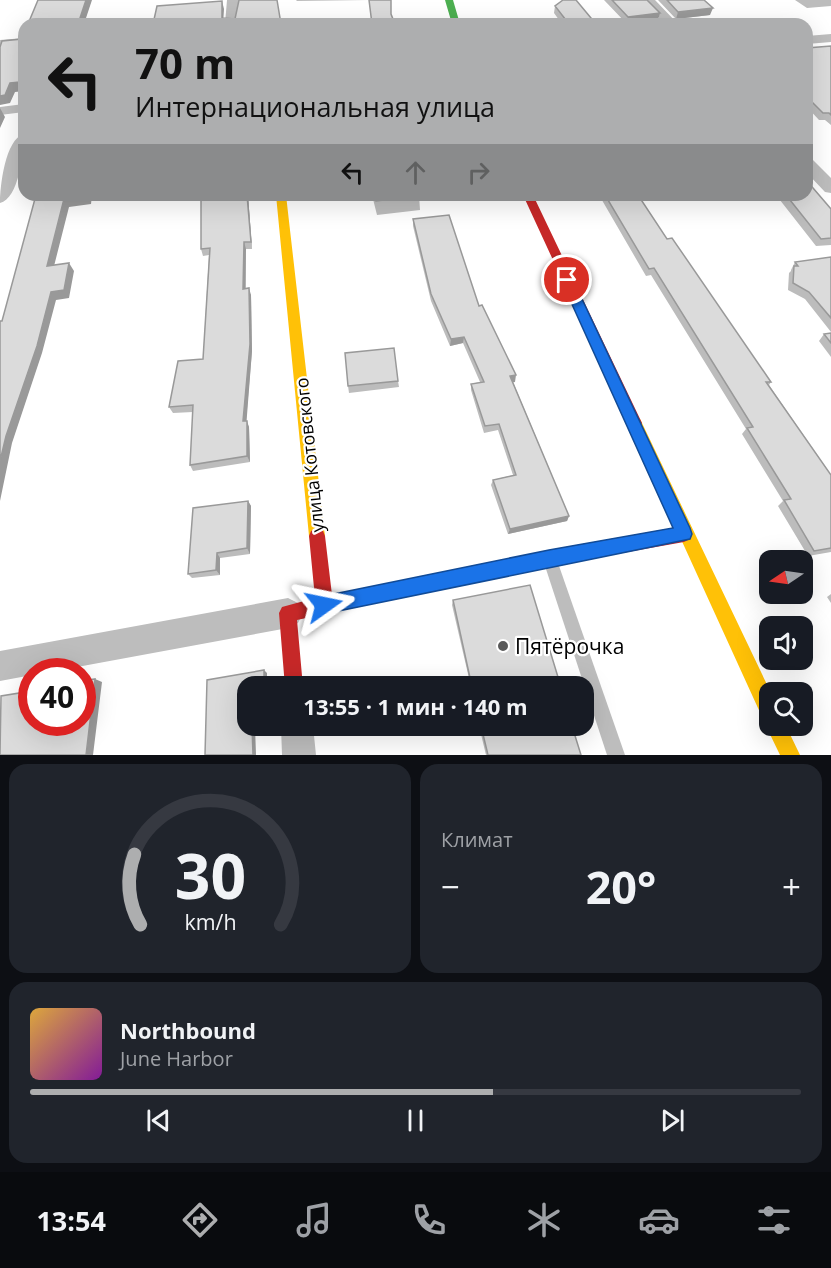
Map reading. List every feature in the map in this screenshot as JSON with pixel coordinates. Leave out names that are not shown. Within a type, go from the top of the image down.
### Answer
[{"type":"street","points":[[232,18],[233,0]]},
{"type":"street","points":[[449,0],[454,18]]},
{"type":"street","points":[[648,0],[666,18]]},
{"type":"street","points":[[813,40],[831,38]]},
{"type":"street","points":[[0,44],[18,42]]},
{"type":"street","points":[[0,111],[18,109]]},
{"type":"street","points":[[0,198],[18,154]]},
{"type":"street","points":[[813,169],[831,188]]},
{"type":"street","name":"улица Котовского","points":[[282,201],[324,605]]},
{"type":"street","points":[[531,201],[684,534],[759,689]]},
{"type":"street","points":[[0,666],[288,614],[549,558],[684,534]]},
{"type":"street","points":[[288,614],[293,676]]},
{"type":"street","points":[[298,736],[299,755]]},
{"type":"street","points":[[781,736],[790,755]]},
{"type":"lane","points":[[549,558],[616,755]]},
{"type":"building","points":[[38,0],[86,0],[80,18],[30,18]]},
{"type":"building","points":[[239,0],[277,0],[280,18],[235,18]]},
{"type":"building","points":[[369,0],[391,0],[393,18],[371,18]]},
{"type":"building","points":[[563,0],[576,0],[591,18],[564,18],[555,6]]},
{"type":"building","points":[[612,0],[647,0],[660,13],[628,17]]},
{"type":"building","points":[[667,0],[704,0],[713,8],[678,12]]},
{"type":"building","points":[[222,1],[222,18],[154,18],[157,6]]},
{"type":"building","points":[[18,39],[18,82],[10,83],[5,95],[0,96],[0,47],[2,41]]},
{"type":"building","points":[[831,46],[831,115],[823,113],[813,103],[813,48]]},
{"type":"building","points":[[813,188],[831,209],[831,238],[821,239],[791,201],[813,201]]},
{"type":"building","points":[[34,201],[63,201],[47,266],[69,263],[64,290],[51,292],[37,346],[6,436],[0,461],[0,321],[2,321]]},
{"type":"building","points":[[201,201],[248,201],[251,242],[244,242],[243,289],[249,288],[250,344],[243,421],[247,421],[247,456],[190,465],[193,405],[169,407],[178,361],[203,359],[210,248],[201,249]]},
{"type":"building","points":[[609,201],[642,201],[667,239],[672,238],[771,382],[766,382],[831,475],[831,548],[814,551],[784,500],[791,499],[747,428],[753,427],[654,268],[649,269]]},
{"type":"building","points":[[449,215],[479,306],[482,305],[516,375],[510,376],[569,516],[510,529],[493,480],[516,475],[499,424],[485,426],[471,384],[484,382],[464,337],[451,339],[431,294],[413,219]]},
{"type":"building","points":[[831,257],[831,318],[809,292],[793,283],[794,266],[798,266],[795,262]]},
{"type":"building","points":[[831,333],[831,343],[824,334]]},
{"type":"building","points":[[394,348],[398,381],[348,386],[345,353]]},
{"type":"building","points":[[248,501],[247,548],[217,553],[216,570],[188,574],[193,508]]},
{"type":"building","name":"Пятёрочка","points":[[530,585],[558,676],[470,676],[453,600]]},
{"type":"building","points":[[264,670],[264,676],[237,676],[237,736],[252,736],[253,755],[205,755],[207,680]]},
{"type":"building","points":[[18,693],[18,736],[88,736],[86,755],[0,755],[1,696]]},
{"type":"building","points":[[483,736],[575,736],[581,755],[488,755]]},
{"type":"traffic: fast","points":[[449,0],[454,18]]},
{"type":"traffic: slow","points":[[282,201],[317,536]]},
{"type":"traffic: slow","points":[[635,423],[759,688]]},
{"type":"traffic: slow","points":[[781,736],[790,755]]},
{"type":"traffic: jam","points":[[531,201],[635,423]]},
{"type":"traffic: jam","points":[[324,605],[549,558],[684,534]]},
{"type":"traffic: jam","points":[[293,676],[288,613],[324,605],[317,536]]},
{"type":"place","name":"Пятёрочка","points":[[503,646]]},
{"type":"route","points":[[324,605],[549,558],[684,534],[567,280]]}]
